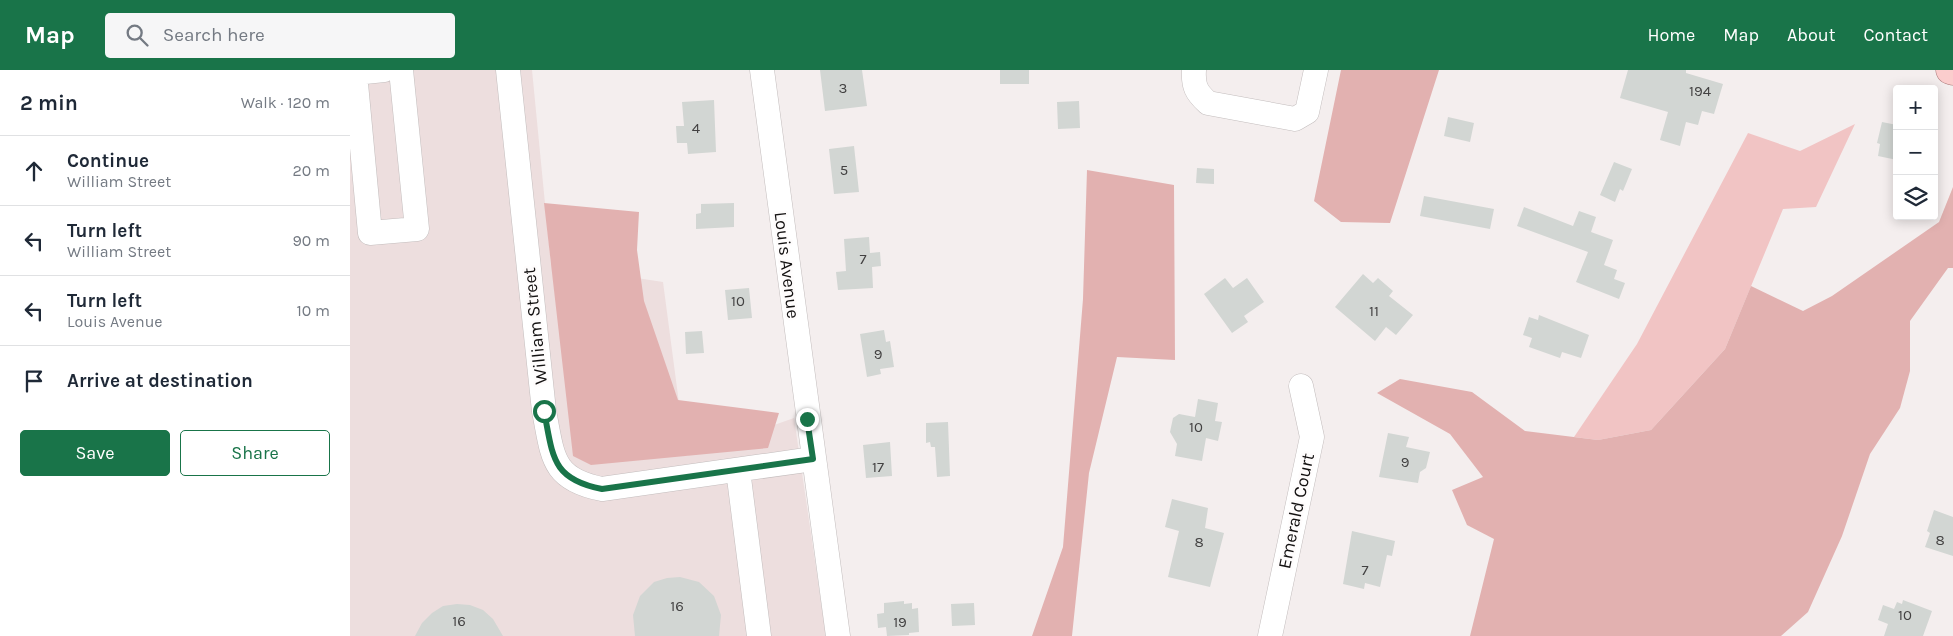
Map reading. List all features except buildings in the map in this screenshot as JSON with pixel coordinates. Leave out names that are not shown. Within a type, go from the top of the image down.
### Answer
[{"type":"street","points":[[384,70],[355,73],[370,232],[417,229],[401,70]]},
{"type":"street","name":"William Street","points":[[508,70],[544,411],[554,459],[563,472],[580,485],[602,489],[813,459]]},
{"type":"street","name":"Louis Avenue","points":[[762,70],[838,636]]},
{"type":"street","points":[[1194,70],[1193,84],[1197,94],[1208,103],[1295,119],[1307,112],[1316,70]]},
{"type":"street","name":"Emerald Court","points":[[1270,636],[1312,437],[1301,386]]},
{"type":"street","points":[[738,470],[759,636]]},
{"type":"shaded area","points":[[350,70],[532,70],[551,265],[663,282],[686,456],[794,418],[826,636],[350,636]]},
{"type":"shaded area","points":[[1341,70],[1439,70],[1390,223],[1341,222],[1314,201]]},
{"type":"shaded area","points":[[1855,124],[1816,207],[1783,209],[1725,349],[1651,430],[1598,440],[1574,437],[1637,344],[1748,133],[1800,151]]},
{"type":"shaded area","points":[[1087,170],[1174,185],[1175,360],[1117,357],[1089,473],[1072,636],[1032,636],[1063,547],[1083,299]]},
{"type":"shaded area","points":[[1953,187],[1953,268],[1948,268],[1910,321],[1910,371],[1900,408],[1870,454],[1842,536],[1808,612],[1781,636],[1470,636],[1494,539],[1467,525],[1452,490],[1483,477],[1450,434],[1377,393],[1400,379],[1472,392],[1525,431],[1598,440],[1651,430],[1725,349],[1751,286],[1803,311],[1832,296],[1939,222]]},
{"type":"shaded area","points":[[544,203],[639,212],[637,250],[644,301],[678,400],[779,413],[768,448],[591,465],[573,456]]},
{"type":"route","points":[[544,411],[554,459],[563,472],[580,485],[602,489],[813,459],[807,419]]}]
